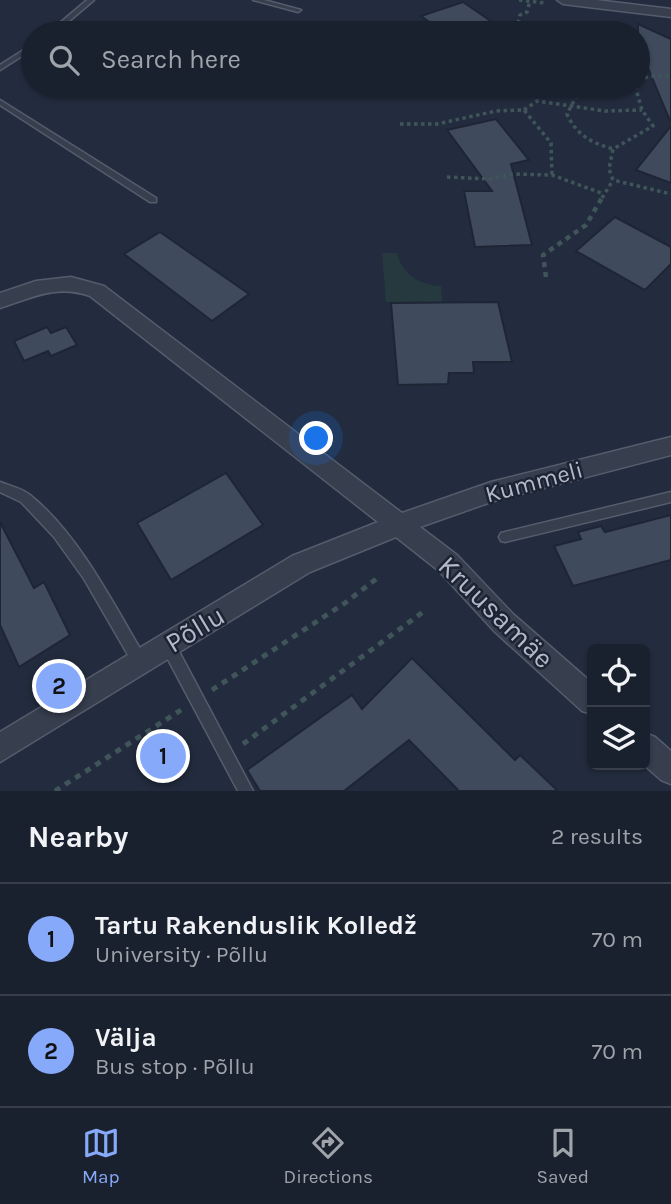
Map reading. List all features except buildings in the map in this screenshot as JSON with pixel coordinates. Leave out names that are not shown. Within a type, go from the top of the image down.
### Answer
[{"type":"street","points":[[563,0],[671,13]]},
{"type":"street","name":"Kruusamäe","points":[[0,301],[55,283],[77,283],[97,291],[448,563],[504,623],[587,697]]},
{"type":"street","name":"Kummeli","points":[[398,525],[491,492],[671,446]]},
{"type":"street","name":"Põllu","points":[[0,748],[301,564],[398,525]]},
{"type":"street","points":[[650,751],[671,770]]},
{"type":"lane","points":[[66,21],[91,0]]},
{"type":"lane","points":[[256,0],[298,10]]},
{"type":"lane","points":[[0,68],[21,54]]},
{"type":"lane","points":[[0,102],[153,200]]},
{"type":"lane","points":[[0,486],[23,497],[63,539],[140,662]]},
{"type":"lane","points":[[505,537],[671,497]]},
{"type":"lane","points":[[168,645],[246,791]]},
{"type":"path","points":[[518,21],[520,15],[527,12],[530,1]]},
{"type":"path","points":[[650,76],[671,76]]},
{"type":"path","points":[[576,98],[568,114],[573,127],[583,138],[613,149]]},
{"type":"path","points":[[638,98],[642,110],[653,126],[613,149],[609,169],[613,180],[630,187],[671,194]]},
{"type":"path","points":[[400,124],[437,124],[496,111],[524,110],[537,101],[605,111],[642,110]]},
{"type":"path","points":[[524,110],[551,143],[552,175]]},
{"type":"path","points":[[447,177],[490,179],[513,174],[552,175],[604,194]]},
{"type":"path","points":[[546,277],[543,255],[586,225],[613,180]]},
{"type":"path","points":[[55,791],[345,603],[380,576]]},
{"type":"path","points":[[228,755],[423,612]]},
{"type":"shaded area","points":[[382,253],[397,253],[403,267],[413,277],[441,286],[442,302],[386,302]]},
{"type":"place","name":"Välja","points":[[59,686]]},
{"type":"place","name":"Tartu Rakenduslik Kolledž","points":[[163,756]]}]
